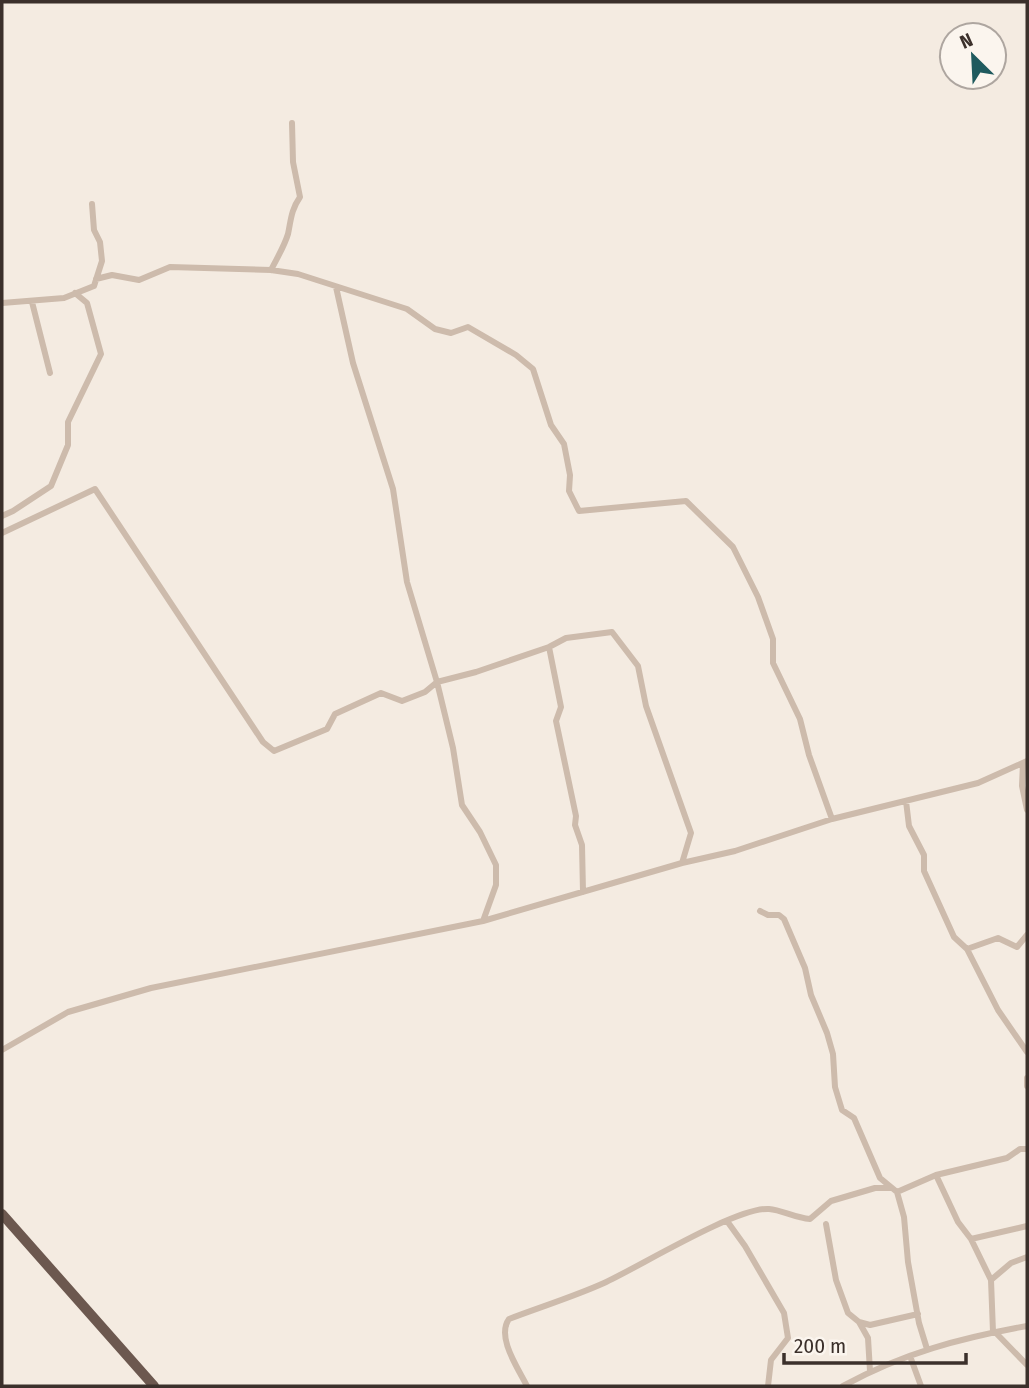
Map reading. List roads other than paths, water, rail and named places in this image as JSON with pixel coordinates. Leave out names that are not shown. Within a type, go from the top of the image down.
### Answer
[{"type":"highway","points":[[4,1220],[154,1386]]},
{"type":"street","points":[[271,270],[288,233],[291,209],[300,197],[293,162],[292,123]]},
{"type":"street","points":[[2,303],[64,298],[94,286],[102,261],[100,242],[94,230],[92,204]]},
{"type":"street","points":[[96,279],[112,275],[138,280],[170,267],[271,270],[298,274],[407,309],[435,329],[451,333],[468,327],[516,355],[533,369],[551,425],[564,444],[570,475],[569,491],[579,511],[686,501],[733,547],[758,597],[773,639],[773,663],[800,719],[809,755],[832,819]]},
{"type":"street","points":[[336,288],[353,363],[393,489],[407,583],[453,748],[462,805],[480,832],[496,865],[496,885],[483,921]]},
{"type":"street","points":[[2,516],[13,512],[51,486],[68,444],[68,422],[101,355],[88,303],[75,293]]},
{"type":"street","points":[[32,302],[50,373]]},
{"type":"street","points":[[2,533],[95,489],[263,742],[274,751],[327,729],[335,714],[381,693],[402,701],[425,692],[436,682],[476,672],[549,647],[566,638],[612,632],[638,666],[646,706],[691,833],[682,863]]},
{"type":"street","points":[[549,647],[561,707],[556,721],[576,816],[575,825],[582,845],[583,892]]},
{"type":"street","points":[[2,1050],[68,1012],[151,988],[483,921],[682,863],[735,851],[832,819],[978,783],[1025,762]]},
{"type":"street","points":[[1025,762],[1022,786],[1027,810]]},
{"type":"street","points":[[906,801],[909,826],[924,855],[924,871],[954,937],[967,949],[998,1010],[1027,1052]]},
{"type":"street","points":[[760,911],[768,915],[779,915],[784,919],[805,968],[811,995],[827,1033],[833,1054],[835,1087],[842,1110],[854,1118],[880,1178],[894,1190],[904,1217],[908,1262],[927,1349]]},
{"type":"street","points":[[967,949],[998,938],[1017,947],[1027,934]]},
{"type":"street","points":[[1027,1078],[1027,1086]]},
{"type":"street","points":[[527,1386],[504,1336],[504,1325],[509,1318],[602,1284],[748,1212],[769,1209],[810,1220],[831,1201],[875,1188],[894,1190],[936,1175],[1007,1158],[1020,1149],[1027,1149]]},
{"type":"street","points":[[936,1175],[958,1222],[971,1239],[991,1280],[994,1332],[1027,1365]]},
{"type":"street","points":[[727,1221],[745,1246],[784,1313],[788,1338],[771,1360],[768,1386]]},
{"type":"street","points":[[826,1224],[836,1280],[848,1313],[859,1322],[868,1338],[870,1371]]},
{"type":"street","points":[[971,1239],[1027,1226]]},
{"type":"street","points":[[991,1280],[1011,1263],[1027,1257]]},
{"type":"street","points":[[859,1322],[870,1325],[918,1314]]},
{"type":"street","points":[[844,1386],[870,1371],[927,1349],[1027,1326]]},
{"type":"street","points":[[910,1356],[921,1386]]}]
